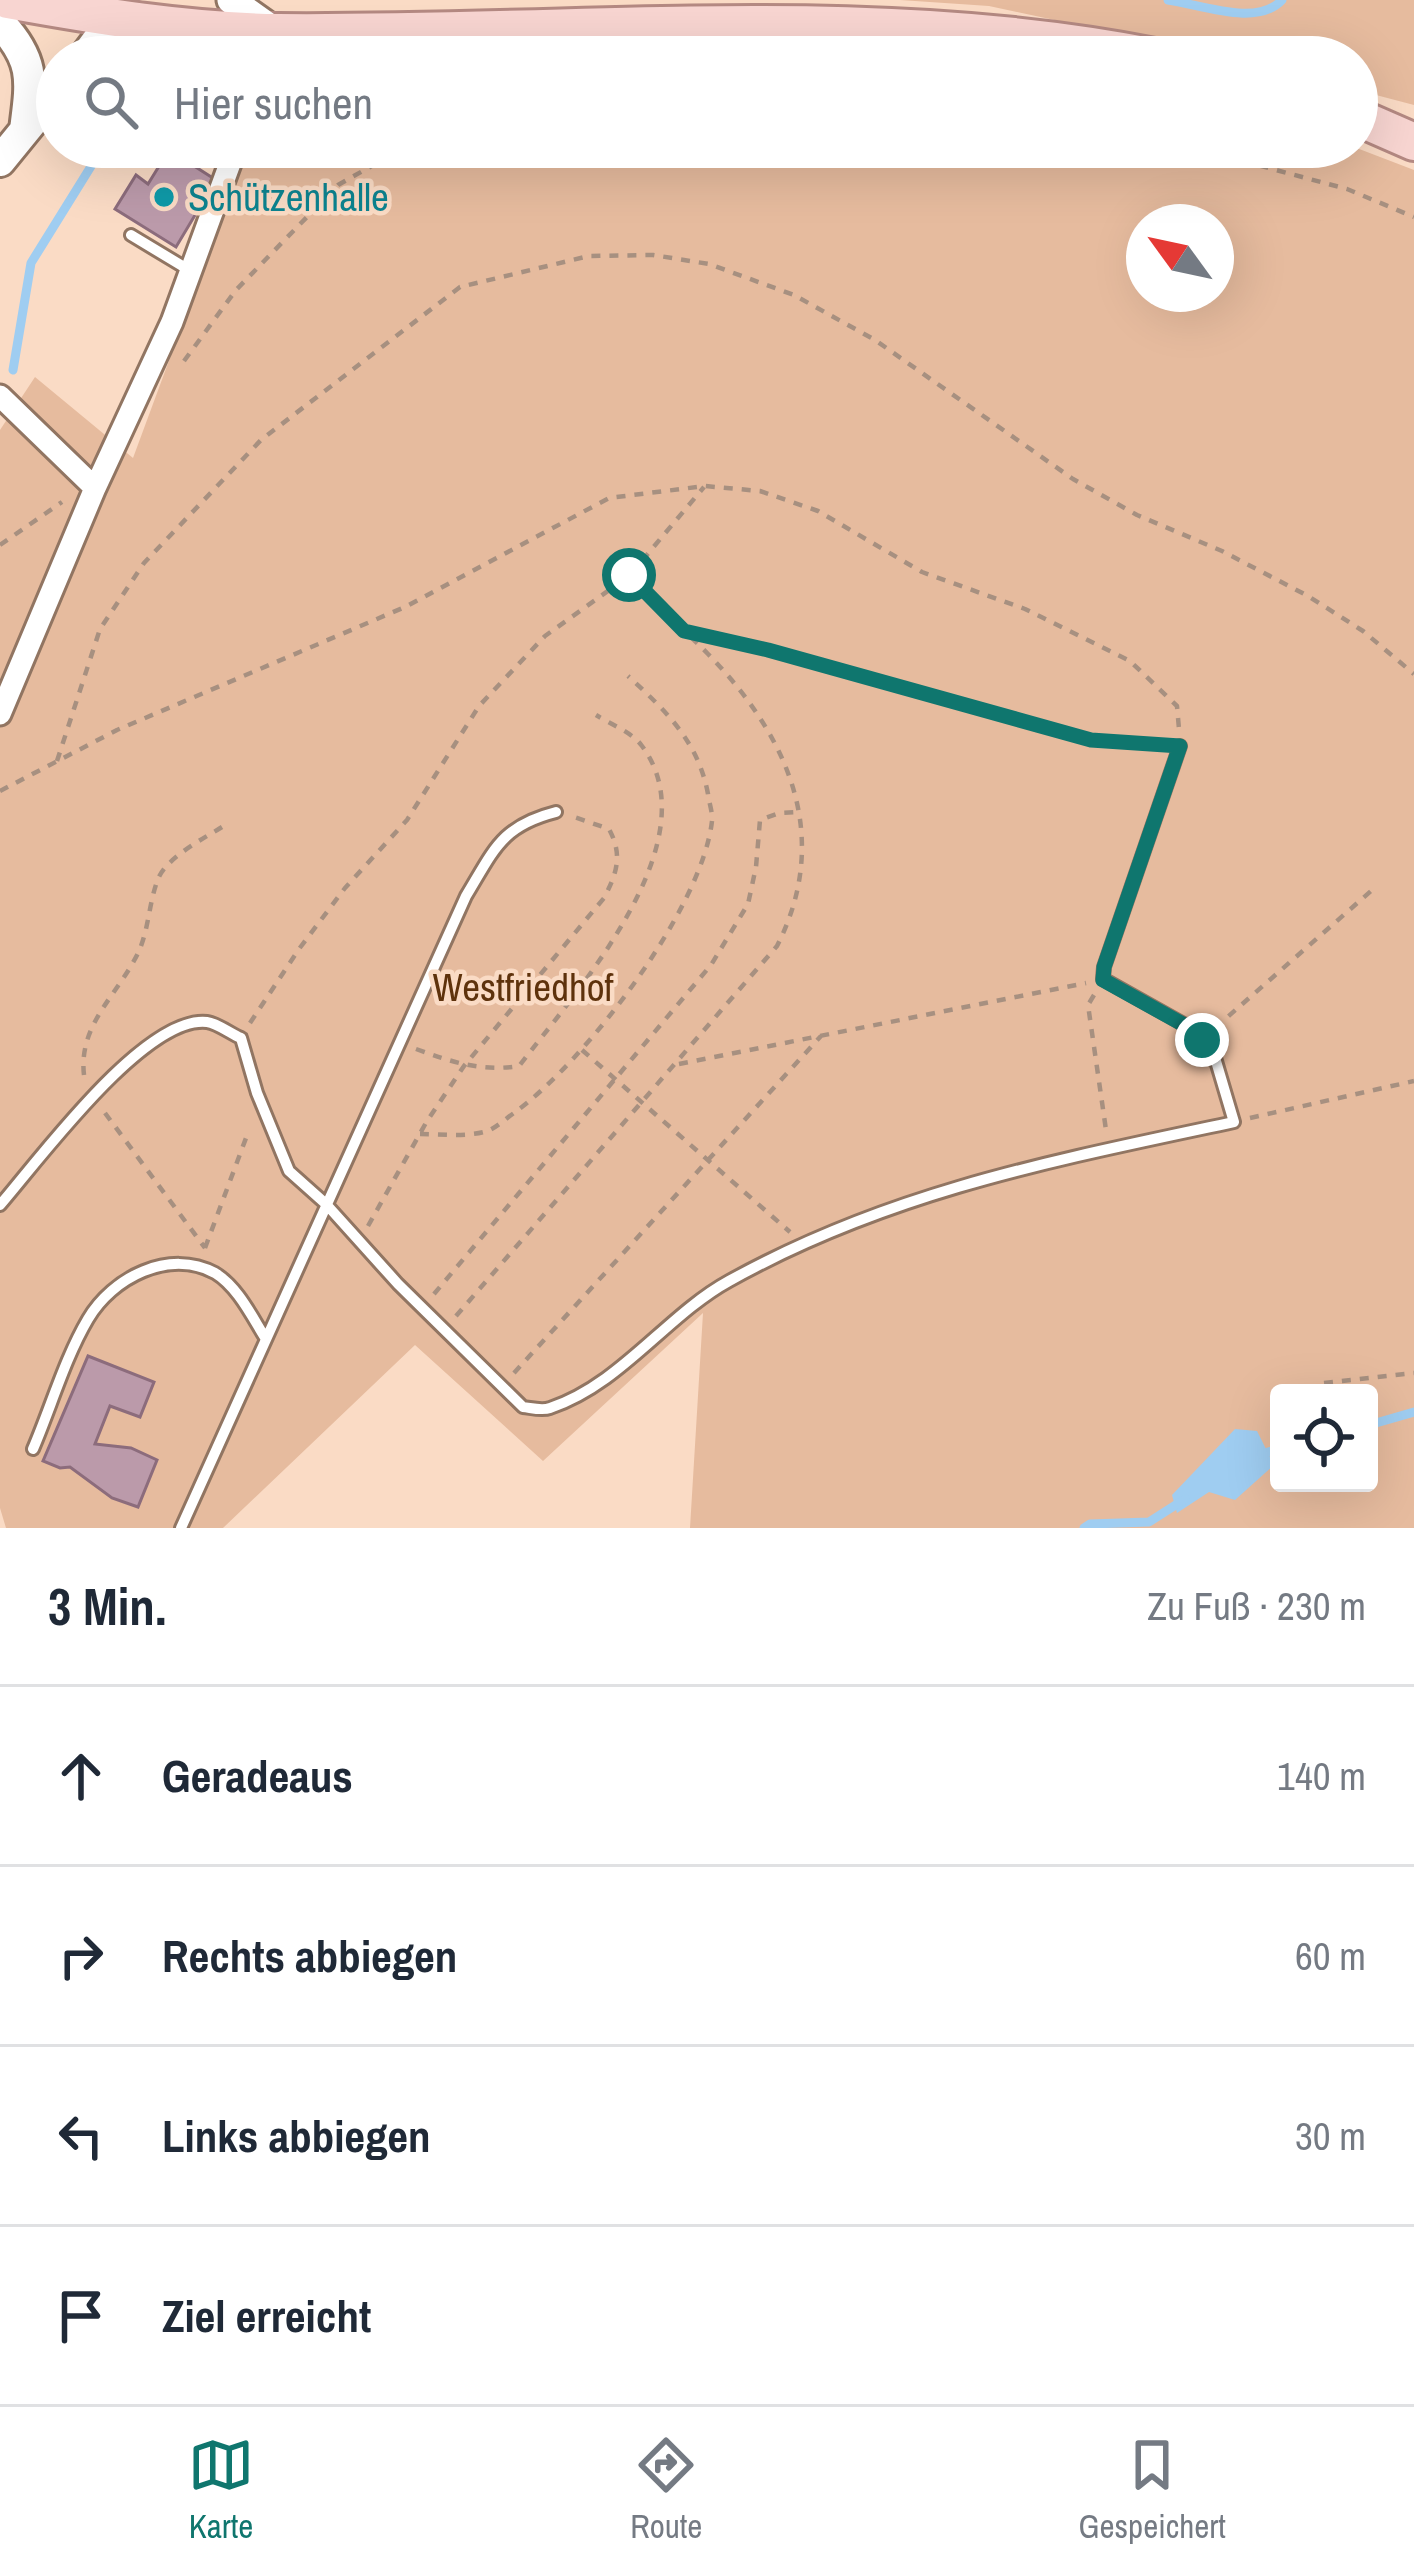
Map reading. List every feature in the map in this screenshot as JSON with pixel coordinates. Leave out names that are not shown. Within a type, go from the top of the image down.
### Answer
[{"type":"main road","points":[[8,0],[122,9],[276,32],[850,17],[1043,36]]},
{"type":"main road","points":[[101,36],[122,9]]},
{"type":"main road","points":[[0,23],[24,53],[30,69],[25,130]]},
{"type":"main road","points":[[0,161],[36,117]]},
{"type":"main road","points":[[1378,126],[1414,142]]},
{"type":"street","points":[[230,0],[276,32]]},
{"type":"street","points":[[0,714],[95,488],[172,322],[228,168]]},
{"type":"street","points":[[0,396],[95,488]]},
{"type":"lane","points":[[131,235],[189,271]]},
{"type":"lane","points":[[0,1205],[128,1058],[168,1030],[207,1022],[241,1038],[289,1171],[523,1407],[547,1410],[594,1384],[724,1283],[835,1227],[1002,1172],[1234,1122],[1213,1051],[1186,1026],[1103,980],[1180,746]]},
{"type":"lane","points":[[182,1528],[466,896],[497,844],[524,820],[556,812]]},
{"type":"lane","points":[[33,1449],[86,1322],[103,1298],[145,1268],[190,1263],[218,1275],[240,1298],[266,1339]]},
{"type":"path","points":[[173,376],[236,290],[338,185],[368,168]]},
{"type":"path","points":[[1268,168],[1347,189],[1414,218]]},
{"type":"path","points":[[57,761],[100,629],[144,563],[261,440],[460,287],[589,256],[653,256],[709,264],[794,295],[875,340],[1073,479],[1137,515],[1222,551],[1308,596],[1363,631],[1414,674]]},
{"type":"path","points":[[241,1038],[345,888],[407,820],[479,706],[545,636],[629,575],[705,486]]},
{"type":"path","points":[[0,790],[117,730],[405,607],[609,499],[705,486],[760,491],[818,511],[922,572],[1025,609],[1130,661],[1178,706],[1180,746],[1091,740],[684,631]]},
{"type":"path","points":[[0,545],[52,506],[95,488]]},
{"type":"path","points":[[445,1330],[777,946],[788,926],[800,878],[800,812],[791,772],[761,721],[710,656],[629,575]]},
{"type":"path","points":[[420,1134],[487,1132],[548,1089],[655,951],[693,882],[712,819],[696,752],[676,722],[628,676]]},
{"type":"path","points":[[400,1043],[464,1066],[496,1070],[519,1066],[597,964],[653,866],[662,818],[656,768],[638,741],[596,715]]},
{"type":"path","points":[[360,1241],[464,1066],[604,898],[618,871],[616,843],[608,829],[556,812]]},
{"type":"path","points":[[422,1307],[711,964],[748,904],[757,867],[760,820],[800,812]]},
{"type":"path","points":[[218,1275],[205,1248],[91,1101],[82,1056],[92,1025],[138,952],[159,877],[222,827]]},
{"type":"path","points":[[1202,1040],[1371,891]]},
{"type":"path","points":[[677,1064],[1103,980]]},
{"type":"path","points":[[1103,980],[1088,1005],[1109,1149]]},
{"type":"path","points":[[502,1386],[821,1036]]},
{"type":"path","points":[[582,1050],[803,1243]]},
{"type":"path","points":[[1234,1122],[1414,1081]]},
{"type":"path","points":[[205,1248],[261,1102]]},
{"type":"path","points":[[1324,1383],[1414,1373]]},
{"type":"green space","points":[[900,0],[1414,0],[1414,105],[1378,96],[1378,36],[1129,36],[989,6]]},
{"type":"green space","name":"Westfriedhof","points":[[1378,156],[1414,170],[1414,1528],[690,1528],[703,1313],[543,1461],[415,1345],[223,1528],[6,1528],[0,1508],[0,430],[35,377],[133,458],[240,168],[1378,168]]},
{"type":"water","points":[[1235,1429],[1257,1431],[1270,1457],[1270,1469],[1235,1500],[1209,1492],[1177,1513],[1172,1495]]},
{"type":"building","name":"Schützenhalle","points":[[158,168],[197,168],[216,180],[176,247],[115,209],[136,175],[148,184]]},
{"type":"building","points":[[88,1356],[154,1382],[140,1417],[110,1406],[95,1444],[131,1448],[157,1460],[138,1507],[112,1498],[70,1467],[43,1461]]},
{"type":"waterway","points":[[1168,0],[1244,13],[1271,8],[1282,0]]},
{"type":"waterway","points":[[13,370],[31,263],[90,168]]},
{"type":"waterway","points":[[1378,1422],[1414,1412]]},
{"type":"waterway","points":[[1261,1454],[1270,1452]]},
{"type":"waterway","points":[[1084,1528],[1149,1522],[1185,1499]]},
{"type":"place","name":"Schützenhalle","points":[[164,197]]},
{"type":"route","points":[[629,575],[684,631],[1091,740],[1180,746],[1103,980],[1186,1026],[1202,1040]]}]
